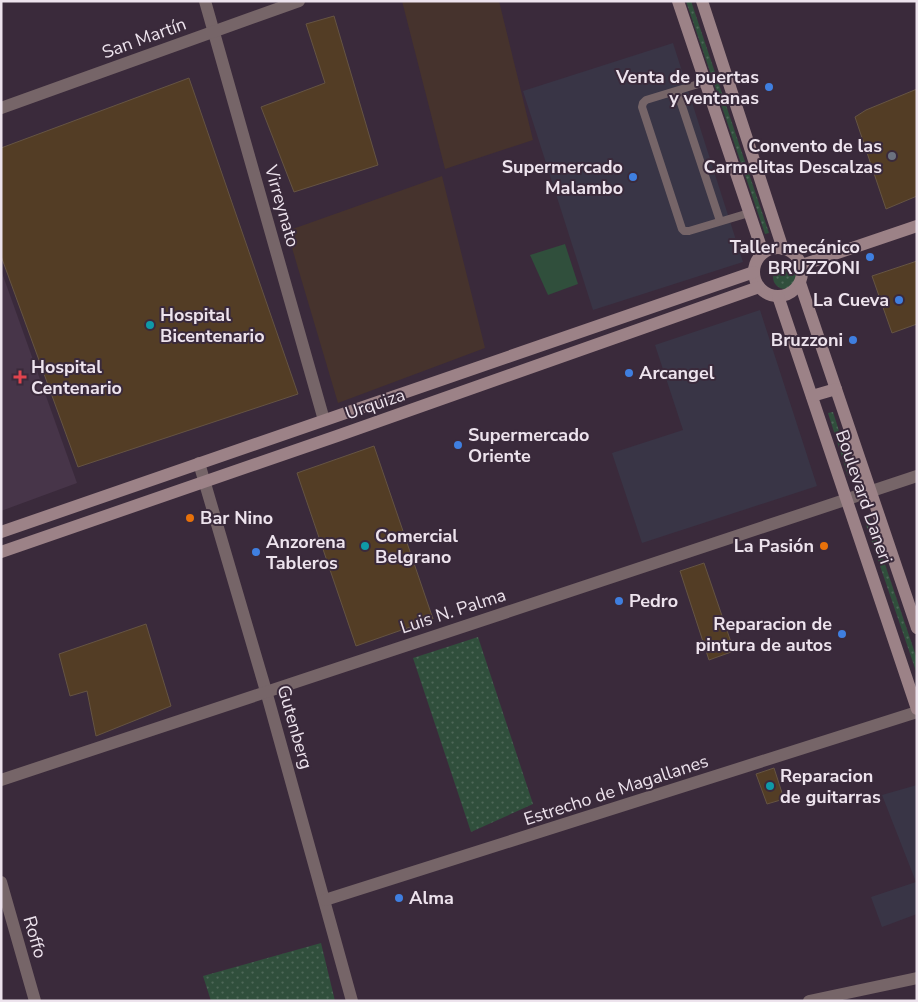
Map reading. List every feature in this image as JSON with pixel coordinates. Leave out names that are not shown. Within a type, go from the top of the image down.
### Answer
[{"type":"main road","points":[[678,1],[763,254]]},
{"type":"main road","points":[[702,1],[783,248]]},
{"type":"main road","points":[[802,265],[917,226]]},
{"type":"main road","points":[[776,248],[783,248],[795,254],[802,265],[802,277],[800,283],[791,293],[778,296],[764,292],[759,287],[754,272],[758,259],[763,254],[776,248]]},
{"type":"main road","name":"Urquiza","points":[[1,532],[754,272]]},
{"type":"main road","name":"Boulevard Daneri","points":[[800,283],[917,628]]},
{"type":"main road","name":"Urquiza","points":[[1,552],[759,287]]},
{"type":"main road","name":"Boulevard Daneri","points":[[778,296],[917,711]]},
{"type":"main road","points":[[812,396],[836,389]]},
{"type":"street","name":"Virreynato","points":[[205,1],[324,420]]},
{"type":"street","name":"San Martín","points":[[1,108],[299,1]]},
{"type":"street","name":"Gutenberg","points":[[199,464],[266,691],[352,1001]]},
{"type":"street","name":"Luis N. Palma","points":[[1,780],[917,476]]},
{"type":"street","name":"Estrecho de Magallanes","points":[[325,900],[917,711]]},
{"type":"street","name":"Roffo","points":[[1,882],[35,1001]]},
{"type":"street","points":[[809,1001],[917,978]]},
{"type":"lane","points":[[705,82],[646,100],[642,107],[682,229],[689,231],[749,212]]},
{"type":"lane","points":[[676,91],[720,221]]},
{"type":"shaded area","points":[[402,1],[499,1],[533,140],[445,169]]},
{"type":"shaded area","name":"Supermercado Malambo","points":[[673,43],[743,262],[593,310],[523,91]]},
{"type":"shaded area","points":[[442,176],[485,348],[338,403],[287,231]]},
{"type":"shaded area","name":"Hospital Centenario","points":[[1,270],[77,483],[1,511]]},
{"type":"shaded area","points":[[760,310],[817,486],[642,543],[612,453],[683,430],[655,345]]},
{"type":"shaded area","points":[[917,785],[917,914],[882,927],[871,897],[916,882],[882,795]]},
{"type":"green space","points":[[686,1],[691,1],[769,233],[765,234]]},
{"type":"green space","points":[[565,244],[578,284],[548,295],[530,255]]},
{"type":"green space","points":[[785,265],[794,268],[797,277],[794,286],[785,289],[776,286],[773,277],[776,268]]},
{"type":"green space","points":[[833,412],[853,475],[848,476],[828,413]]},
{"type":"green space","points":[[869,517],[917,659],[917,674],[864,519]]},
{"type":"green space","points":[[478,637],[533,804],[471,832],[413,658]]},
{"type":"green space","points":[[321,943],[335,1001],[211,1001],[203,976]]},
{"type":"building","points":[[334,16],[378,165],[294,192],[261,107],[325,83],[306,24]]},
{"type":"building","name":"Hospital Bicentenario","points":[[189,78],[298,394],[78,467],[1,256],[1,148]]},
{"type":"building","name":"Convento de las Carmelitas Descalzas","points":[[917,89],[917,196],[886,209],[855,117],[866,110]]},
{"type":"building","name":"La Cueva","points":[[917,261],[917,324],[892,333],[872,276]]},
{"type":"building","name":"Comercial Belgrano","points":[[374,446],[433,619],[356,646],[297,473]]},
{"type":"building","points":[[704,563],[734,651],[709,660],[680,571]]},
{"type":"building","points":[[146,624],[171,706],[96,736],[87,691],[70,696],[59,654]]},
{"type":"building","name":"Reparacion de guitarras","points":[[774,768],[784,799],[767,804],[756,774]]},
{"type":"place","name":"Venta de puertas y ventanas","points":[[769,87]]},
{"type":"place","name":"Convento de las Carmelitas Descalzas","points":[[892,156]]},
{"type":"place","name":"Supermercado Malambo","points":[[633,177]]},
{"type":"place","name":"Taller mecánico BRUZZONI","points":[[870,257]]},
{"type":"place","name":"La Cueva","points":[[899,300]]},
{"type":"place","name":"Hospital Bicentenario","points":[[150,325]]},
{"type":"place","name":"Bruzzoni","points":[[853,340]]},
{"type":"place","name":"Arcangel","points":[[629,373]]},
{"type":"place","name":"Hospital Centenario","points":[[20,377]]},
{"type":"place","name":"Supermercado Oriente","points":[[458,445]]},
{"type":"place","name":"Bar Nino","points":[[190,518]]},
{"type":"place","name":"Comercial Belgrano","points":[[365,546]]},
{"type":"place","name":"La Pasión","points":[[824,546]]},
{"type":"place","name":"Anzorena Tableros","points":[[256,552]]},
{"type":"place","name":"Pedro","points":[[619,601]]},
{"type":"place","name":"Reparacion de pintura de autos","points":[[842,634]]},
{"type":"place","name":"Reparacion de guitarras","points":[[770,786]]},
{"type":"place","name":"Alma","points":[[399,898]]}]
